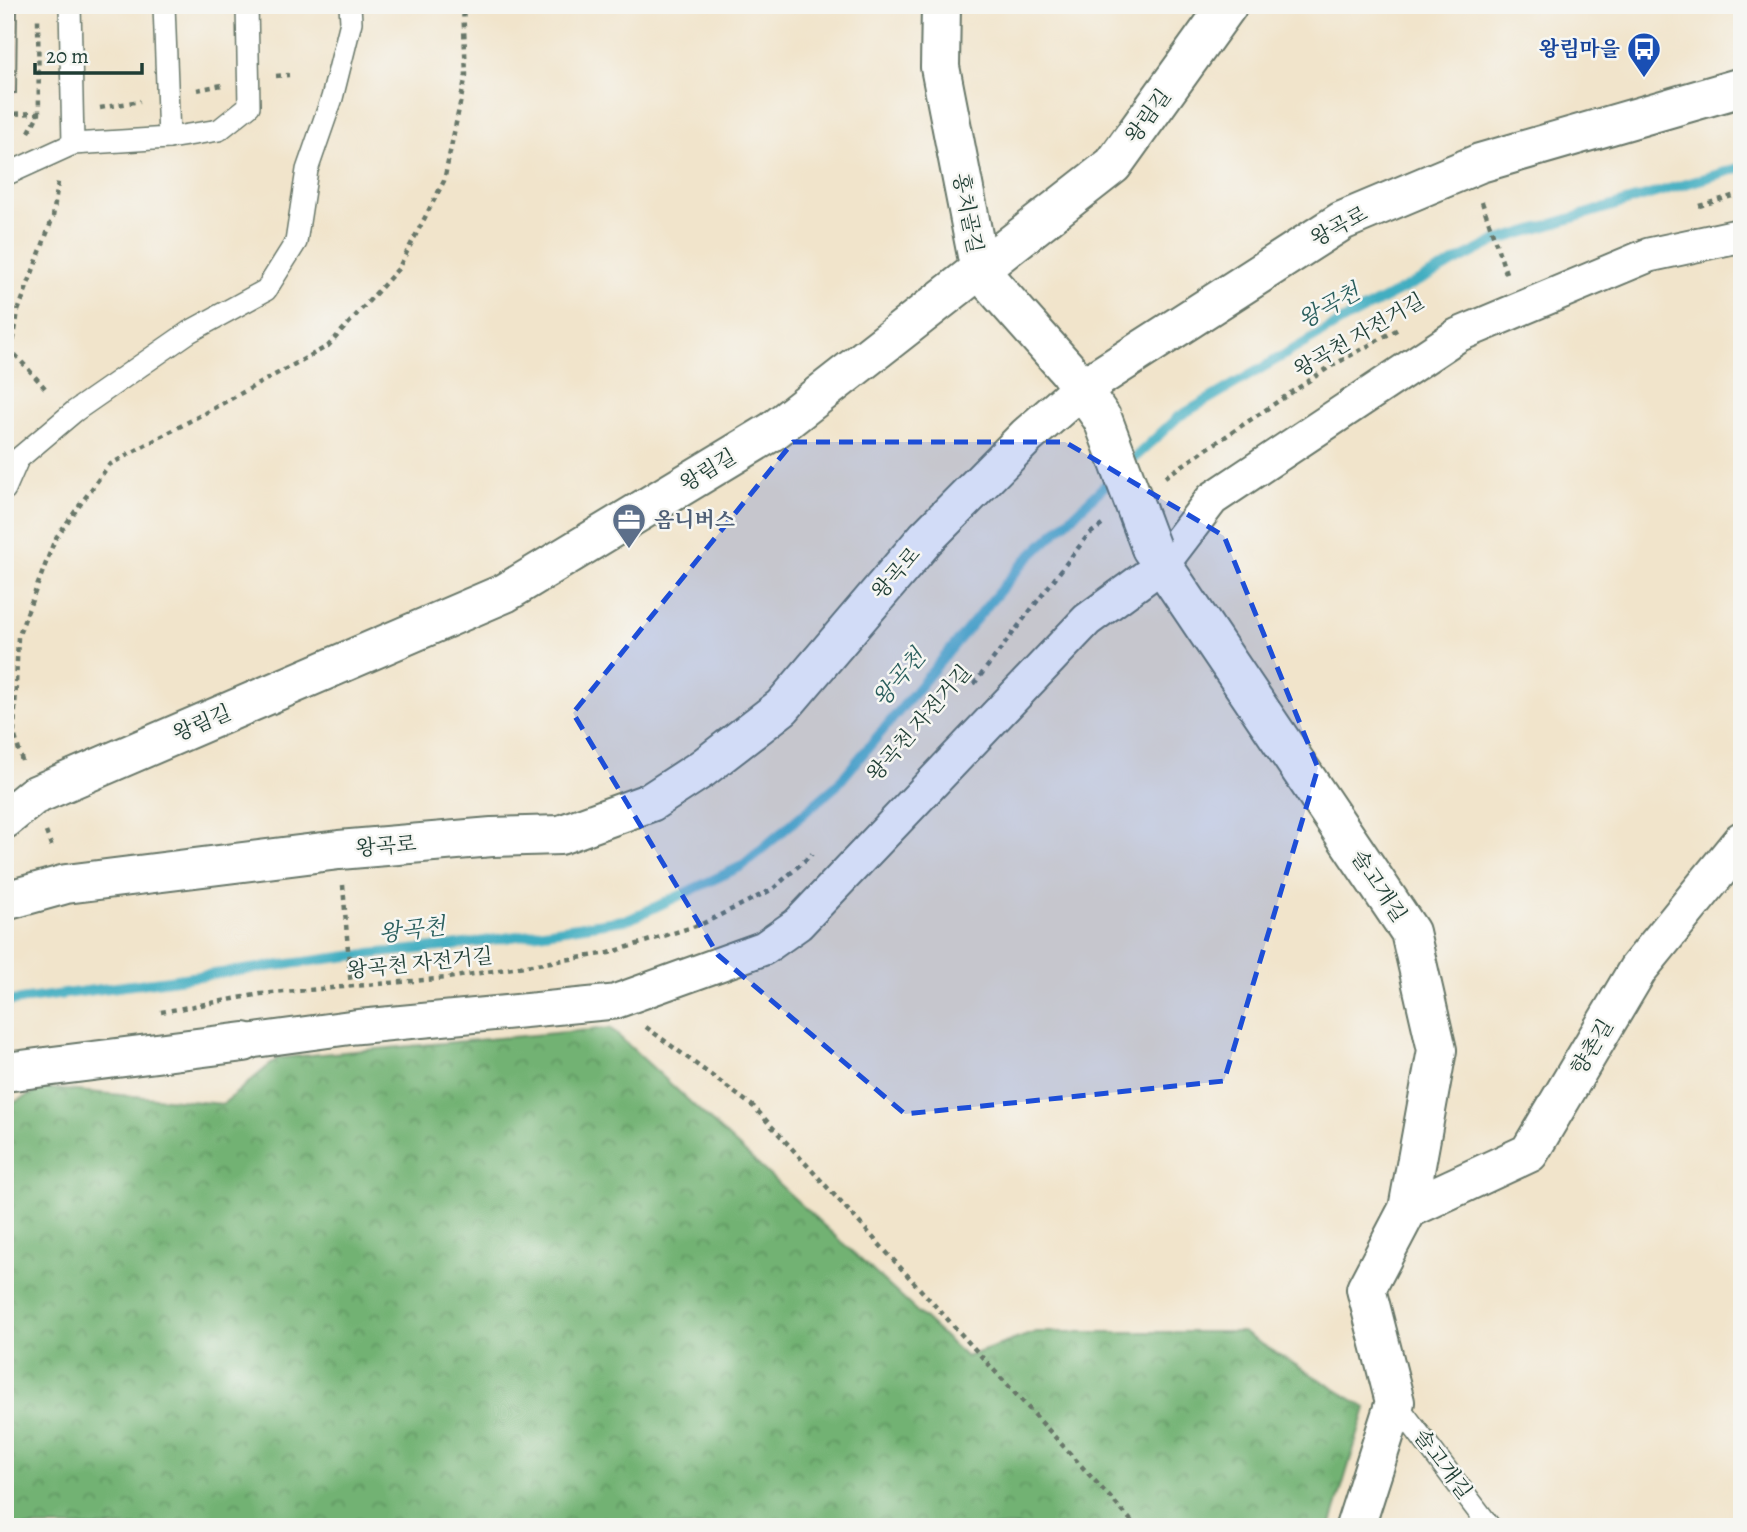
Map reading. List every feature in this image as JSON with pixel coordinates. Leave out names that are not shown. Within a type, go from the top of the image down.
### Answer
[{"type":"street","name":"홍치골길","points":[[941,5],[940,67],[980,271],[1068,370],[1103,420]]},
{"type":"street","name":"왕림길","points":[[19,808],[505,593],[773,431],[1113,165],[1228,5]]},
{"type":"street","name":"왕곡로","points":[[5,901],[66,884],[340,850],[492,836],[560,835],[651,802],[703,768],[782,707],[926,538],[1027,436],[1081,389],[1342,221],[1480,163],[1742,87]]},
{"type":"street","points":[[5,1072],[354,1027],[614,1002],[764,948],[798,924],[1087,620],[1156,557],[1212,499],[1458,335],[1649,255],[1742,235]]},
{"type":"street","name":"솔고개길","points":[[1103,420],[1156,557],[1410,932],[1437,1050],[1408,1209],[1366,1289],[1395,1402],[1355,1527]]},
{"type":"street","name":"향촌길","points":[[1408,1209],[1529,1153],[1638,969],[1742,841]]},
{"type":"lane","points":[[70,5],[73,144]]},
{"type":"lane","points":[[164,5],[169,138]]},
{"type":"lane","points":[[5,175],[73,144],[169,138],[219,130],[249,106],[247,5]]},
{"type":"lane","points":[[5,489],[18,459],[75,411],[189,332],[266,290],[296,242],[307,170],[332,98],[351,22],[350,5]]},
{"type":"lane","name":"솔고개길","points":[[1395,1402],[1490,1527]]},
{"type":"path","points":[[38,5],[39,114],[28,131],[58,183],[53,216],[18,311],[12,351],[46,388]]},
{"type":"path","points":[[66,884],[19,808],[14,733],[18,637],[55,539],[109,465],[328,346],[398,269],[443,181],[466,75],[463,5]]},
{"type":"path","points":[[5,114],[39,114]]},
{"type":"path","points":[[1694,207],[1742,193]]},
{"type":"path","points":[[1487,215],[1508,278],[1496,283]]},
{"type":"path","name":"왕곡천 자전거길","points":[[1161,480],[1181,464],[1328,368],[1410,323]]},
{"type":"path","name":"왕곡천 자전거길","points":[[973,685],[1088,535],[1109,519]]},
{"type":"path","name":"왕곡천 자전거길","points":[[152,1013],[261,994],[448,978],[609,953],[702,924],[773,889],[822,846]]},
{"type":"path","points":[[340,850],[354,1027]]},
{"type":"path","points":[[614,1002],[754,1107],[1137,1527]]},
{"type":"highlighted area","points":[[793,442],[1065,442],[1224,536],[1318,768],[1224,1081],[905,1114],[718,955],[573,713]]},
{"type":"green space","points":[[610,1028],[966,1357],[1036,1332],[1242,1332],[1366,1408],[1330,1527],[5,1527],[5,1107],[43,1088],[223,1104],[278,1058]]},
{"type":"building","points":[[5,5],[17,5],[16,93],[5,93]]},
{"type":"waterway","name":"왕곡천","points":[[1127,465],[1178,417],[1349,317],[1496,241],[1742,167]]},
{"type":"waterway","name":"왕곡천","points":[[5,1002],[349,956],[452,946],[630,919],[742,866],[836,786],[1024,562],[1115,476]]},
{"type":"place","name":"왕림마을","points":[[1644,79]]},
{"type":"place","name":"옴니버스","points":[[629,550]]}]
